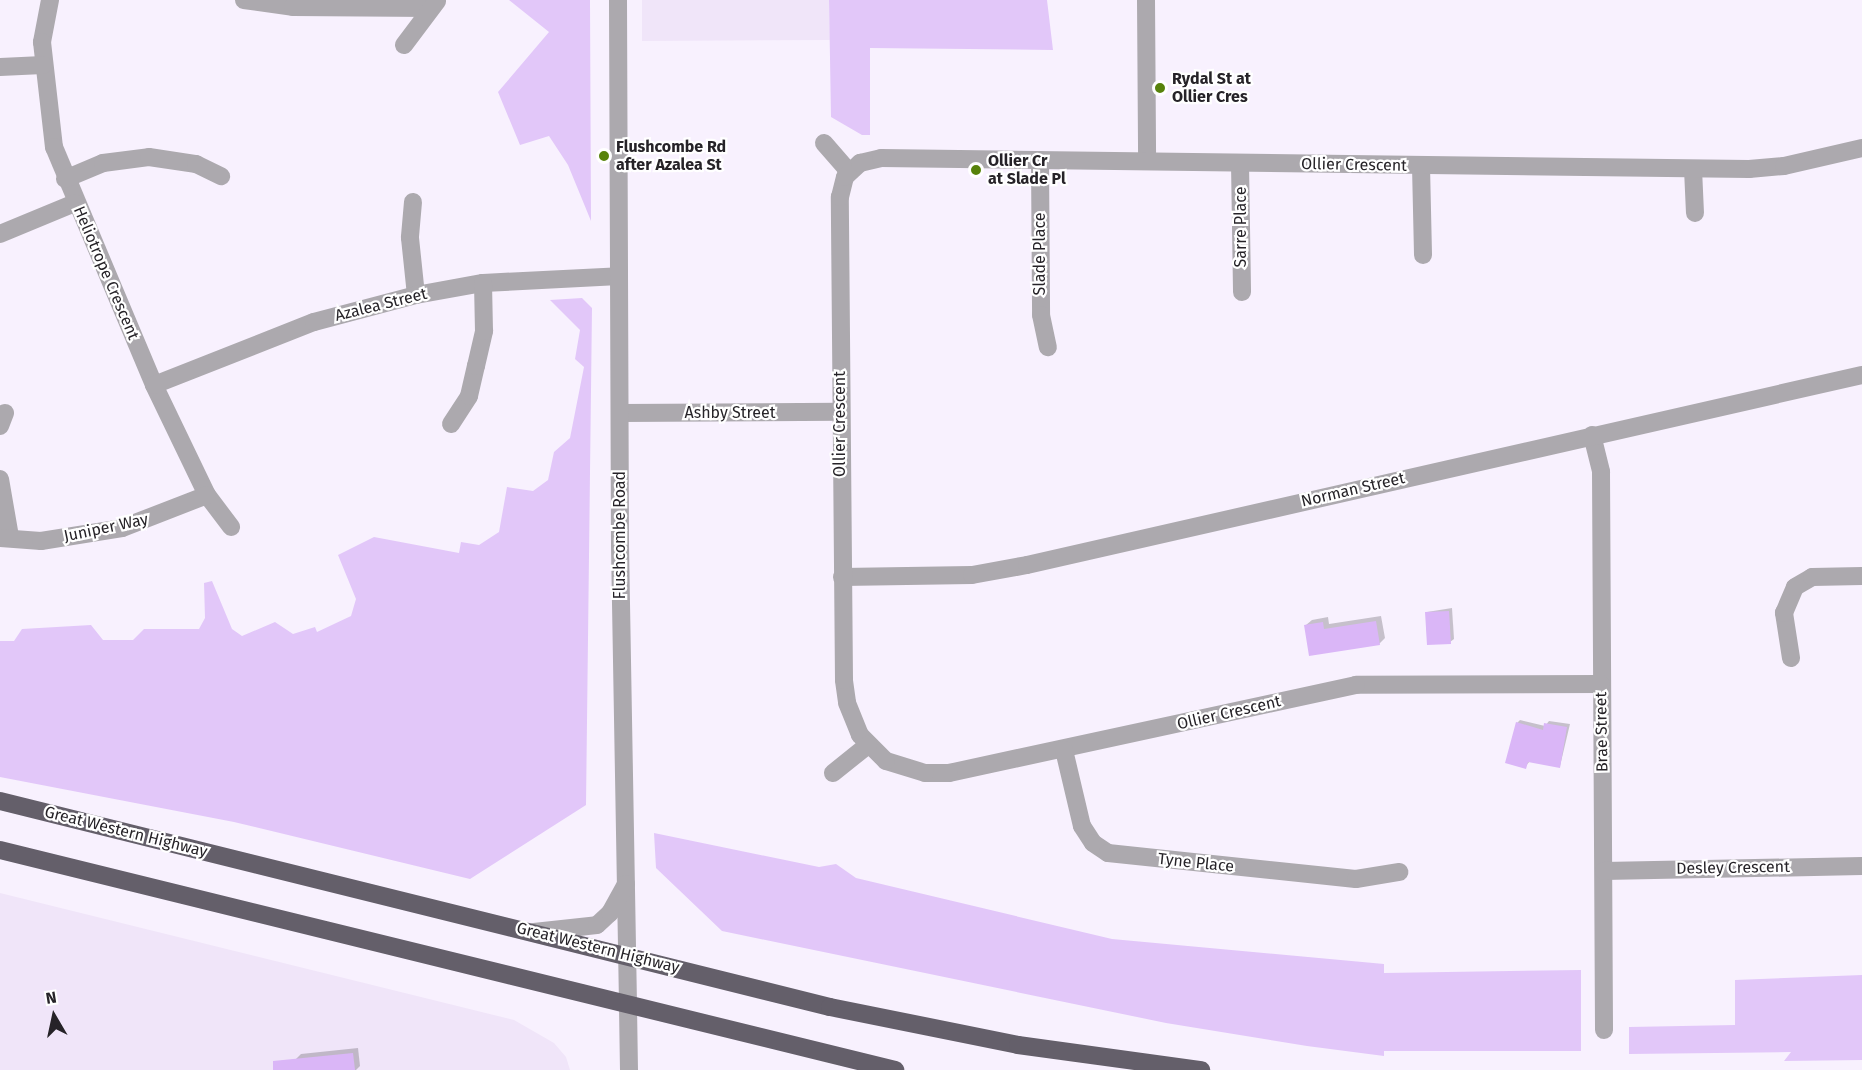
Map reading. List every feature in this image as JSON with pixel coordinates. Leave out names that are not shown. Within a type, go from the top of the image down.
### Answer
[{"type":"highway","name":"Great Western Highway","points":[[0,801],[628,955],[830,1007],[1018,1045],[1201,1070]]},
{"type":"highway","points":[[0,850],[628,1007],[895,1070]]},
{"type":"street","name":"Heliotrope Crescent","points":[[50,0],[42,42],[54,147],[75,203],[154,385],[207,495],[231,527]]},
{"type":"street","points":[[244,0],[293,7],[434,4]]},
{"type":"street","name":"Flushcombe Road","points":[[618,0],[620,413],[629,1070]]},
{"type":"street","points":[[1146,0],[1147,161]]},
{"type":"street","points":[[404,45],[434,4]]},
{"type":"street","points":[[0,67],[43,65]]},
{"type":"street","points":[[824,143],[849,172]]},
{"type":"street","name":"Ollier Crescent","points":[[1601,684],[1356,685],[1064,750],[937,774],[886,761],[868,745],[854,724],[845,691],[840,412],[840,197],[849,172],[860,162],[881,158],[1693,170],[1774,168],[1862,148]]},
{"type":"street","points":[[65,179],[103,163],[149,157],[196,164],[221,176]]},
{"type":"street","name":"Slade Place","points":[[1040,160],[1041,315],[1048,347]]},
{"type":"street","name":"Sarre Place","points":[[1240,163],[1242,292]]},
{"type":"street","points":[[1421,166],[1424,255]]},
{"type":"street","points":[[1693,170],[1695,213]]},
{"type":"street","points":[[413,202],[410,238],[417,295]]},
{"type":"street","points":[[0,234],[75,203]]},
{"type":"street","name":"Azalea Street","points":[[154,385],[314,322],[417,295],[483,283],[619,276]]},
{"type":"street","points":[[451,424],[469,396],[484,331],[483,283]]},
{"type":"street","name":"Norman Street","points":[[842,577],[972,575],[1027,566],[1862,375]]},
{"type":"street","name":"Ashby Street","points":[[620,413],[840,412]]},
{"type":"street","name":"Brae Street","points":[[1592,435],[1601,472],[1604,1030]]},
{"type":"street","points":[[0,479],[5,538]]},
{"type":"street","name":"Juniper Way","points":[[5,538],[41,542],[122,528],[207,495]]},
{"type":"street","points":[[1791,657],[1784,613],[1795,587],[1812,577],[1862,576]]},
{"type":"street","points":[[833,773],[868,745]]},
{"type":"street","name":"Tyne Place","points":[[1064,750],[1082,826],[1093,843],[1108,853],[1356,879],[1399,872]]},
{"type":"street","name":"Desley Crescent","points":[[1604,871],[1862,866]]},
{"type":"street","points":[[534,932],[583,929],[597,925],[610,913],[627,883]]},
{"type":"shaded area","points":[[509,0],[590,0],[591,221],[568,165],[549,136],[520,145],[498,92],[549,32]]},
{"type":"shaded area","points":[[642,0],[829,0],[830,40],[642,41]]},
{"type":"shaded area","points":[[829,0],[1047,0],[1053,50],[870,48],[870,135],[862,135],[831,117]]},
{"type":"shaded area","points":[[582,298],[592,308],[586,805],[470,879],[234,822],[0,777],[0,641],[14,641],[22,629],[91,625],[103,640],[133,640],[144,629],[199,629],[205,618],[204,583],[212,581],[232,629],[242,636],[275,622],[293,634],[315,627],[317,632],[351,616],[356,599],[338,555],[374,537],[459,553],[461,542],[479,545],[499,532],[507,487],[533,491],[548,480],[554,452],[570,438],[584,367],[575,359],[580,330],[550,300]]},
{"type":"shaded area","points":[[654,833],[819,867],[836,864],[856,878],[1112,939],[1384,964],[1384,973],[1581,970],[1581,1051],[1384,1051],[1384,1056],[1307,1046],[1166,1023],[722,931],[656,868]]},
{"type":"shaded area","points":[[0,893],[514,1020],[554,1043],[566,1057],[570,1070],[0,1070]]},
{"type":"shaded area","points":[[1862,975],[1862,1060],[1784,1061],[1791,1052],[1629,1054],[1629,1027],[1735,1025],[1735,980]]},
{"type":"building","points":[[1449,611],[1451,644],[1427,645],[1425,612]]},
{"type":"building","points":[[1376,621],[1380,645],[1309,656],[1304,625],[1323,622],[1324,629]]},
{"type":"building","points":[[1516,722],[1543,730],[1544,723],[1567,727],[1560,768],[1528,762],[1526,769],[1505,763]]},
{"type":"building","points":[[353,1053],[355,1070],[273,1070],[273,1061]]},
{"type":"place","name":"Rydal St at Ollier Cres","points":[[1160,88]]},
{"type":"place","name":"Flushcombe Rd after Azalea St","points":[[604,156]]},
{"type":"place","name":"Ollier Cr at Slade Pl","points":[[976,170]]}]
